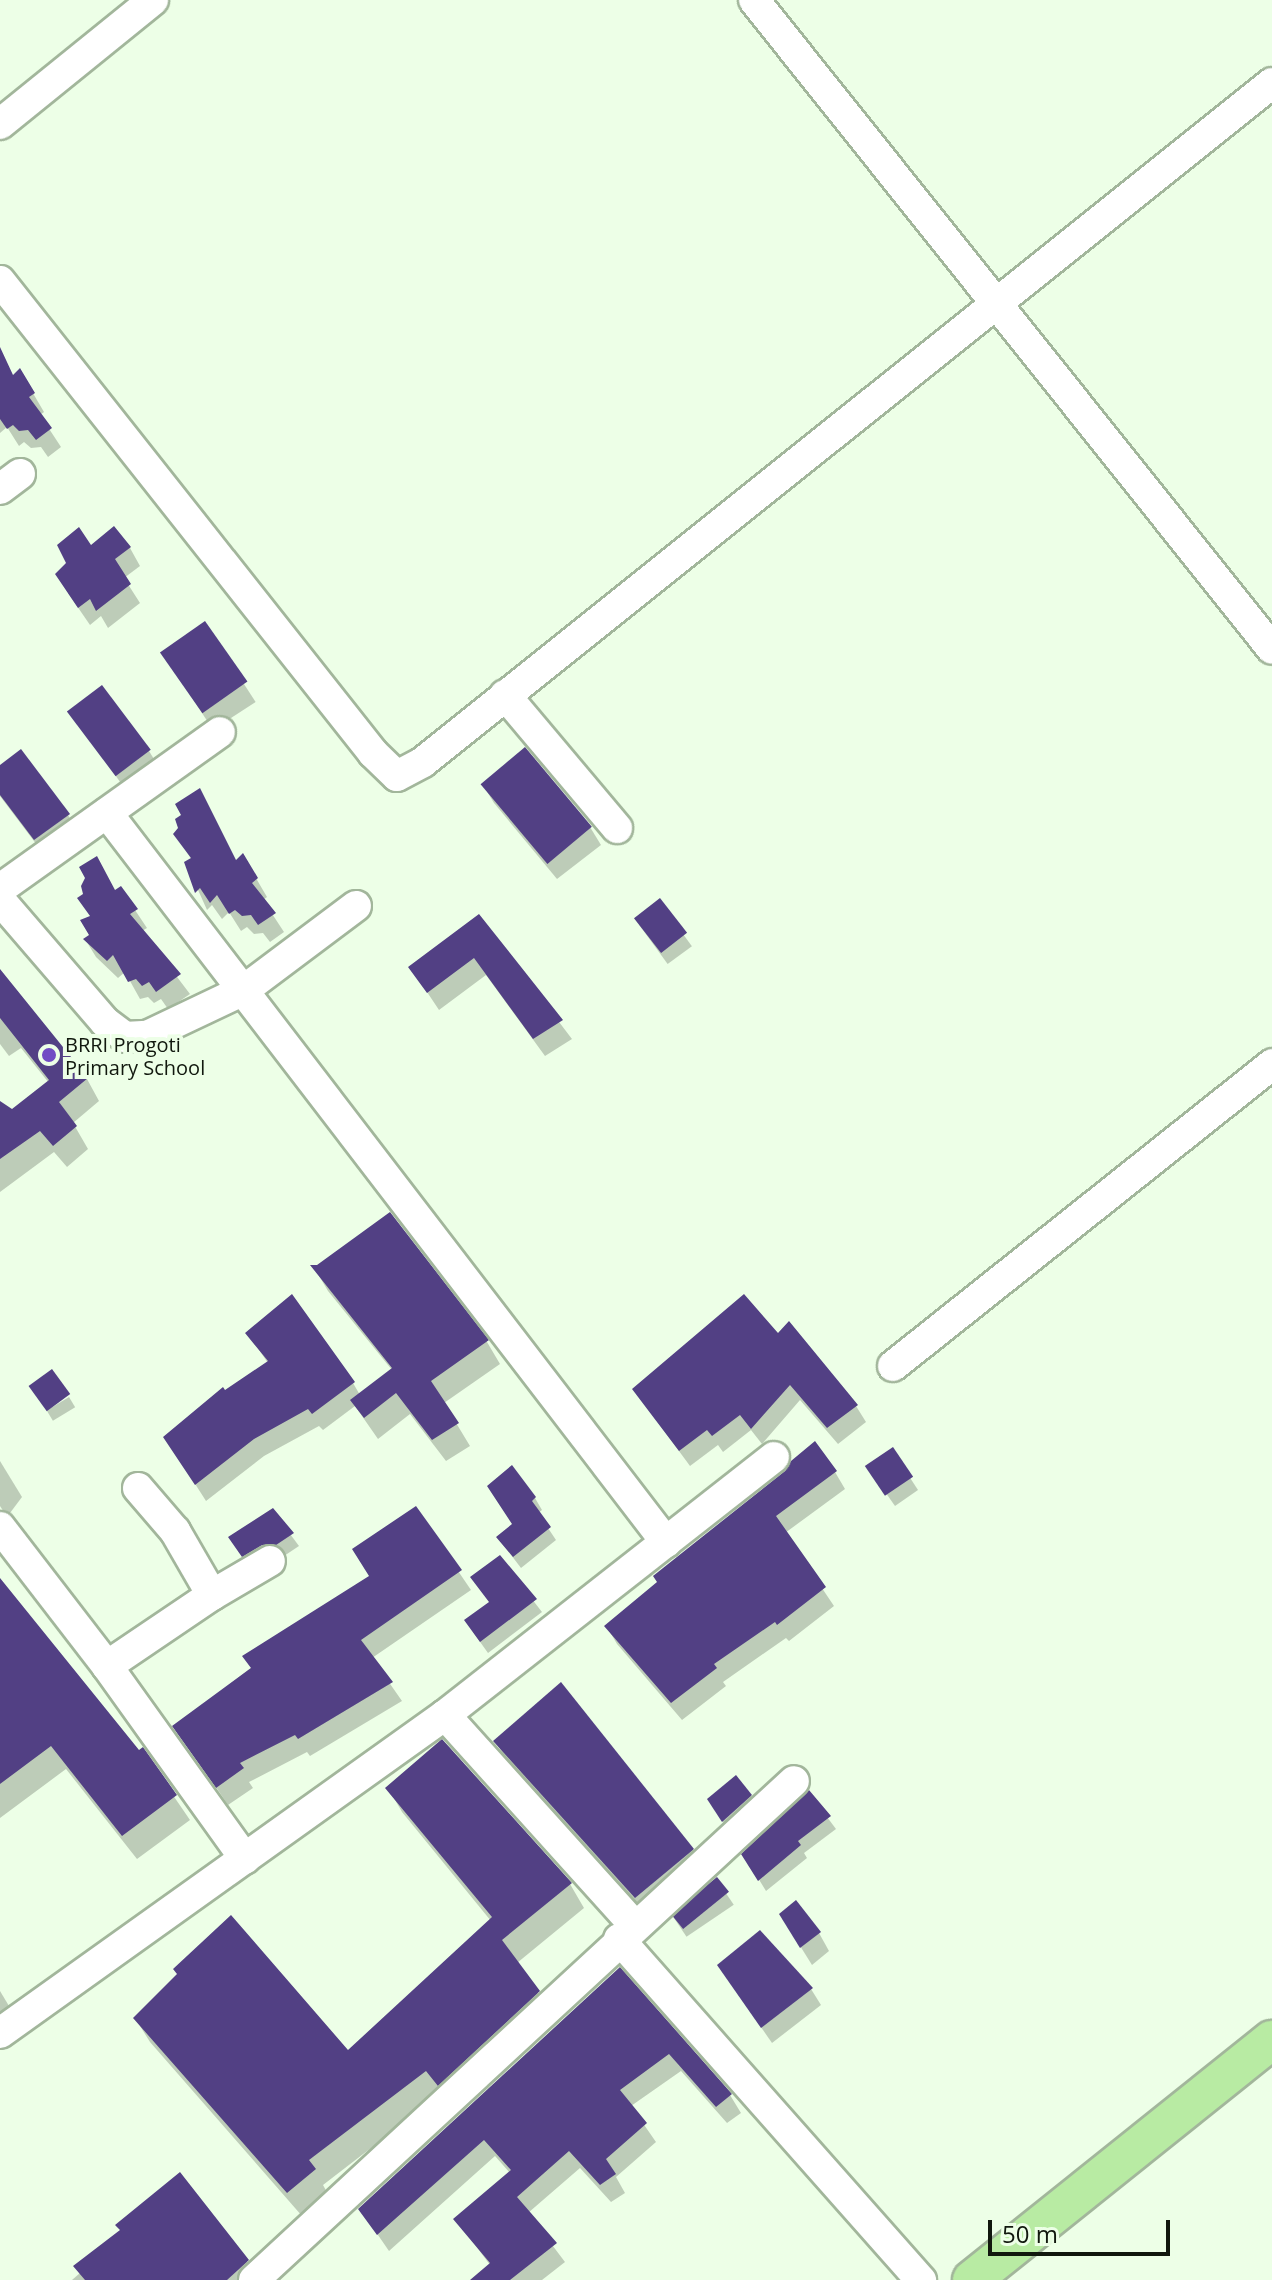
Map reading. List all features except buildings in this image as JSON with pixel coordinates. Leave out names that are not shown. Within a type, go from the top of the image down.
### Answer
[{"type":"main road","points":[[978,2278],[1272,2040]]},
{"type":"street","points":[[0,124],[153,0]]},
{"type":"street","points":[[754,0],[1272,649]]},
{"type":"street","points":[[0,281],[373,753],[397,776],[423,762],[1272,83]]},
{"type":"street","points":[[505,695],[617,828]]},
{"type":"street","points":[[0,889],[220,732]]},
{"type":"street","points":[[107,813],[666,1542]]},
{"type":"street","points":[[0,900],[105,1022],[125,1037],[147,1036],[244,990],[356,906]]},
{"type":"street","points":[[893,1366],[1272,1064]]},
{"type":"street","points":[[0,2033],[445,1715],[774,1457]]},
{"type":"street","points":[[138,1488],[175,1531],[212,1595]]},
{"type":"street","points":[[0,1527],[107,1666],[245,1859]]},
{"type":"street","points":[[107,1666],[212,1595],[270,1561]]},
{"type":"street","points":[[445,1715],[921,2280]]},
{"type":"street","points":[[254,2280],[627,1932],[794,1781]]},
{"type":"place","name":"BRRI Progoti Primary School","points":[[49,1055]]}]
